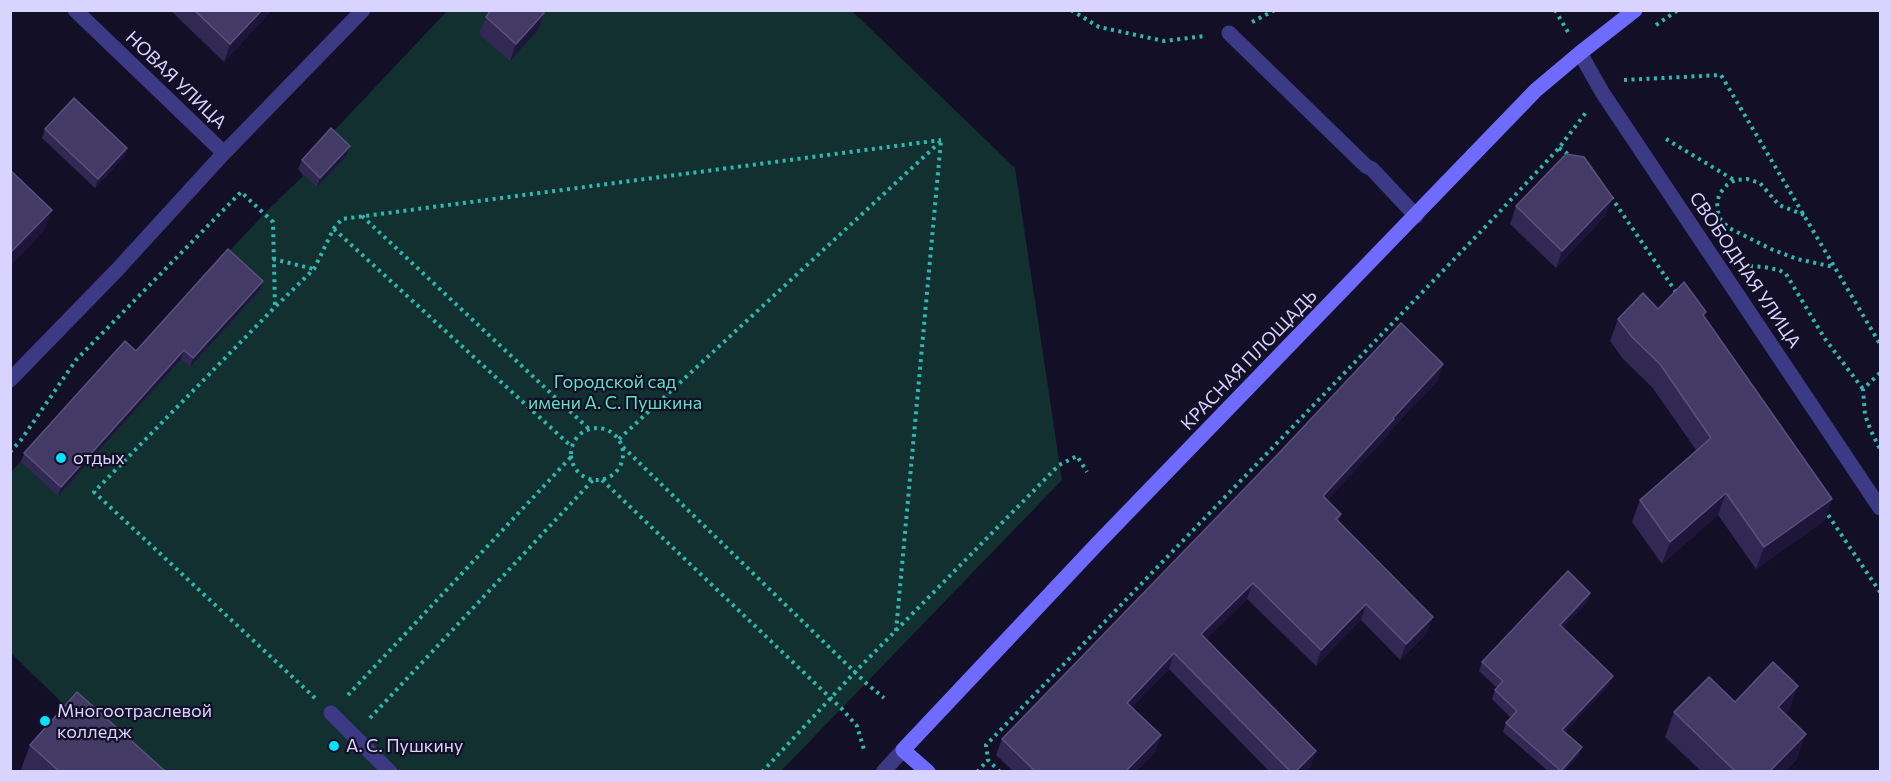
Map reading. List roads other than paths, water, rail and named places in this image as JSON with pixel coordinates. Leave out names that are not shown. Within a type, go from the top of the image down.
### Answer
[{"type":"main road","name":"КРАСНАЯ ПЛОЩАДЬ","points":[[903,750],[1098,543],[1536,90],[1635,10]]},
{"type":"main road","points":[[903,750],[928,771]]},
{"type":"street","name":"НОВАЯ УЛИЦА","points":[[75,10],[224,153]]},
{"type":"street","points":[[10,380],[117,270],[224,153],[363,10]]},
{"type":"street","points":[[1229,33],[1366,166],[1372,169],[1416,216]]},
{"type":"street","name":"СВОБОДНАЯ УЛИЦА","points":[[1580,53],[1602,92],[1881,508]]},
{"type":"street","points":[[331,713],[390,771]]},
{"type":"street","points":[[883,771],[903,750]]},
{"type":"place","name":"отдых","points":[[61,458]]},
{"type":"place","name":"Многоотраслевой колледж","points":[[45,721]]},
{"type":"place","name":"А. С. Пушкину","points":[[334,746]]},
{"type":"park label","name":"Городской сад имени А. С. Пушкина","points":[[615,392]]}]
